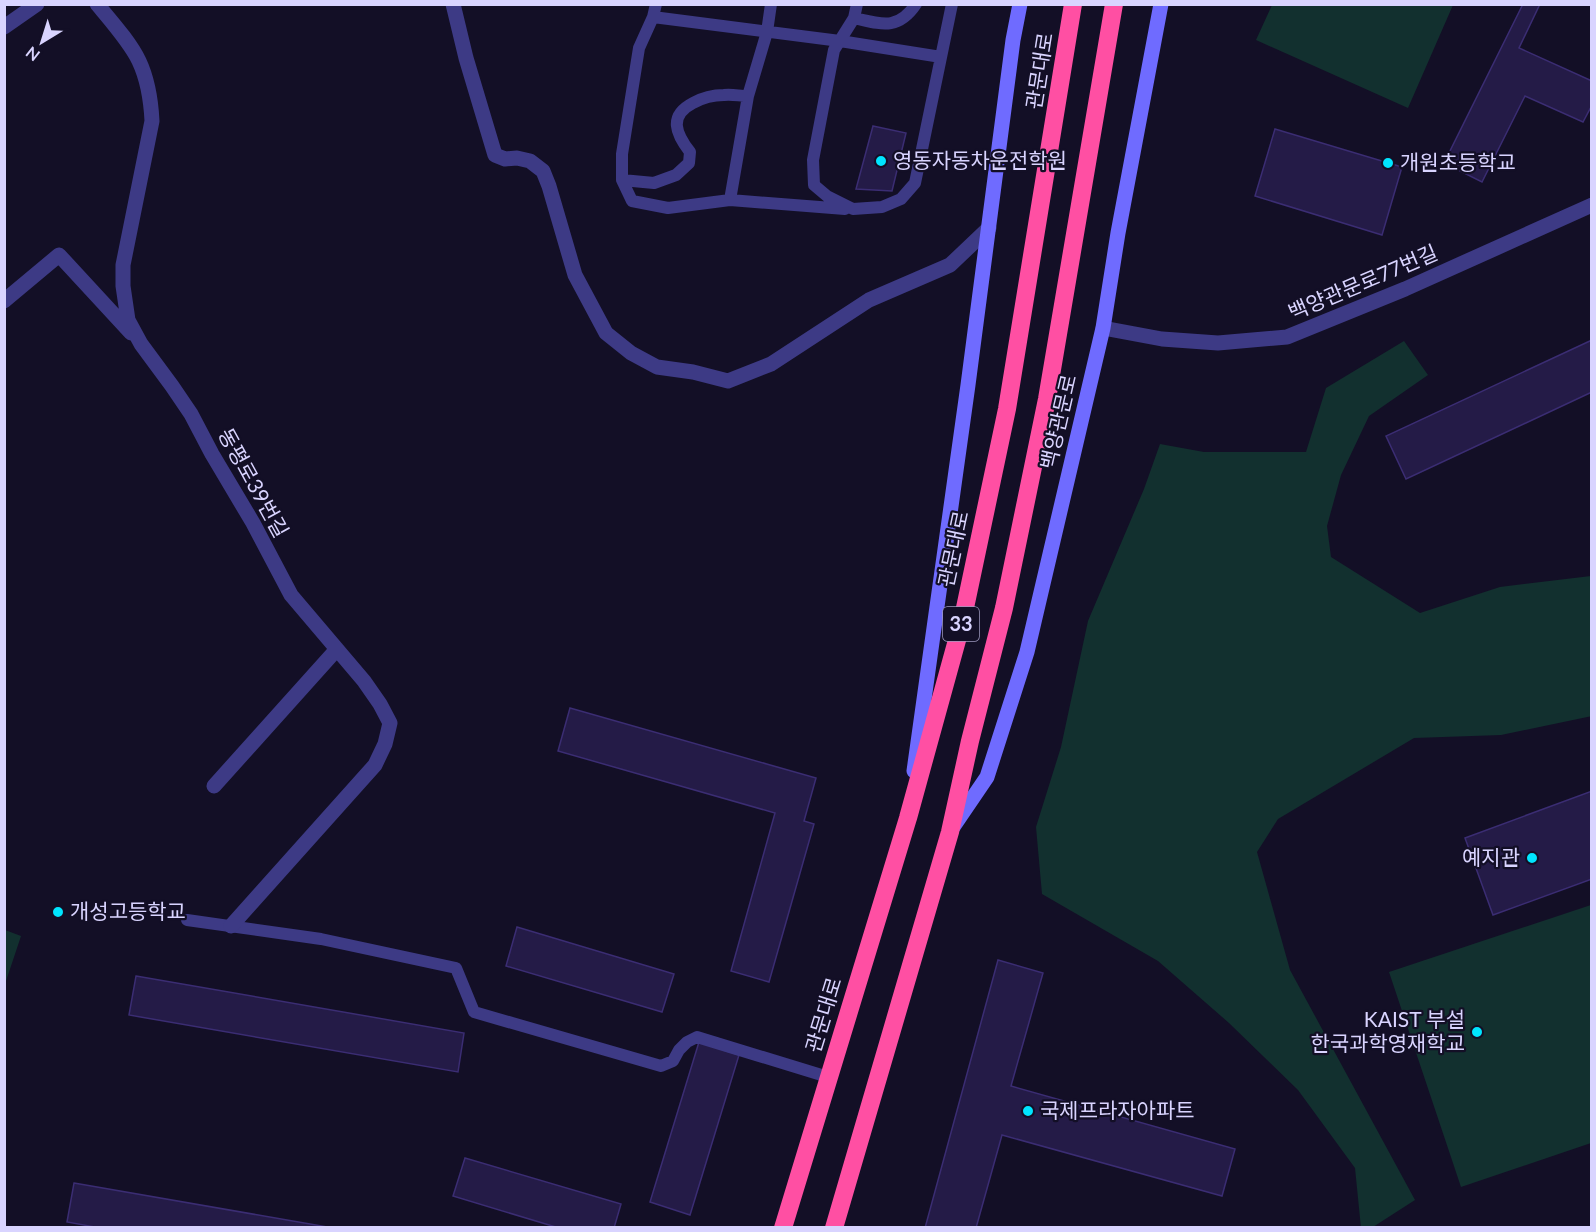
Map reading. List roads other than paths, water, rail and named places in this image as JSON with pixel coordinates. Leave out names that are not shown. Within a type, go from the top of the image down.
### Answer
[{"type":"highway","name":"관문대로","points":[[783,1227],[908,818],[962,622],[1007,409],[1073,4]]},
{"type":"highway","name":"33","points":[[834,1227],[950,832],[970,741],[1004,608],[1047,399],[1114,4]]},
{"type":"main road","points":[[908,818],[1013,40],[1020,4]]},
{"type":"main road","name":"백양관문로","points":[[950,832],[987,777],[1027,652],[1103,328],[1118,233],[1161,4]]},
{"type":"street","points":[[4,27],[37,4]]},
{"type":"street","name":"동평로39번길","points":[[97,4],[122,34],[139,60],[151,99],[152,121],[123,265],[123,286],[128,320],[141,344],[191,414],[291,595],[364,681],[390,723],[385,744],[375,765],[231,926]]},
{"type":"street","points":[[453,4],[466,58],[495,155],[505,159],[517,158],[530,161],[543,171],[575,275],[606,333],[631,353],[657,367],[693,372],[728,381],[771,364],[869,300],[950,265],[989,228]]},
{"type":"street","name":"백양관문로77번길","points":[[1103,328],[1162,339],[1218,343],[1287,337],[1406,289],[1592,205]]},
{"type":"street","points":[[4,301],[59,255],[141,344]]},
{"type":"street","points":[[214,786],[337,649]]},
{"type":"lane","points":[[730,200],[748,96],[767,32],[771,4]]},
{"type":"lane","points":[[853,209],[826,196],[814,184],[813,160],[834,50],[854,18],[857,4]]},
{"type":"lane","points":[[854,18],[875,23],[892,23],[906,18],[916,4]]},
{"type":"lane","points":[[941,57],[767,32],[654,11],[639,48],[622,154],[622,180],[632,201],[668,208],[730,200],[853,209],[882,207],[901,199],[915,183],[952,4]]},
{"type":"lane","points":[[622,180],[654,183],[676,175],[689,163],[690,152],[680,139],[676,122],[682,109],[700,99],[723,94],[748,96]]},
{"type":"lane","points":[[187,920],[321,939],[456,968],[474,1012],[661,1066],[673,1061],[679,1050],[687,1042],[697,1037],[828,1077]]},
{"type":"place","name":"영동자동차운전학원","points":[[881,161]]},
{"type":"place","name":"개원초등학교","points":[[1388,163]]},
{"type":"place","name":"예지관","points":[[1532,858]]},
{"type":"place","name":"개성고등학교","points":[[58,912]]},
{"type":"place","name":"KAIST 부설 한국과학영재학교","points":[[1477,1032]]},
{"type":"place","name":"국제프라자아파트","points":[[1028,1111]]}]
